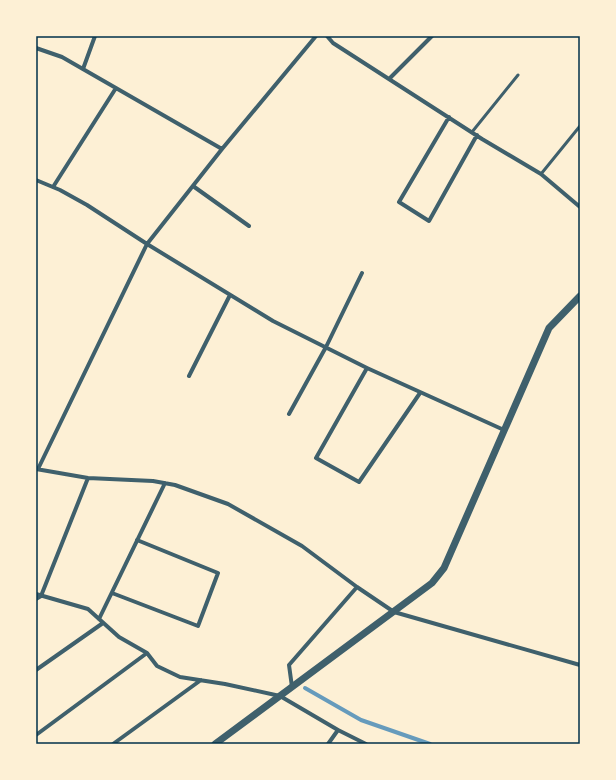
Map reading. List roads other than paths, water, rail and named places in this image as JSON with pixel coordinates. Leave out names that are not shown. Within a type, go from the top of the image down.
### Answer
[{"type":"street","points":[[83,69],[95,36]]},
{"type":"street","points":[[316,36],[222,148],[147,244],[37,469],[88,478],[153,481],[165,483],[175,485],[228,504],[302,546],[357,587],[394,612],[580,666]]},
{"type":"street","points":[[327,36],[333,43],[390,78],[476,135],[541,174],[580,207]]},
{"type":"street","points":[[390,78],[432,36]]},
{"type":"street","points":[[36,48],[62,57],[222,148]]},
{"type":"street","points":[[53,187],[116,88]]},
{"type":"street","points":[[449,117],[399,202],[429,221],[476,135]]},
{"type":"street","points":[[36,181],[53,187],[87,205],[147,244],[273,321],[367,368],[504,430]]},
{"type":"street","points":[[193,186],[249,226]]},
{"type":"street","points":[[289,414],[326,348],[362,273]]},
{"type":"street","points":[[189,376],[230,295]]},
{"type":"street","points":[[215,744],[432,583],[444,568],[549,328],[580,296]]},
{"type":"street","points":[[367,368],[316,458],[359,482],[420,393]]},
{"type":"street","points":[[36,599],[41,596],[88,478]]},
{"type":"street","points":[[99,619],[165,483]]},
{"type":"street","points":[[112,593],[198,626],[218,572],[137,540]]},
{"type":"street","points":[[292,686],[289,665],[357,587]]},
{"type":"street","points":[[36,594],[88,610],[119,637],[147,653],[157,666],[180,677],[280,696],[338,730],[366,744]]},
{"type":"street","points":[[36,670],[103,623]]},
{"type":"street","points":[[36,734],[147,653]]},
{"type":"street","points":[[113,744],[201,680]]},
{"type":"street","points":[[328,744],[338,730]]},
{"type":"lane","points":[[472,132],[518,75]]},
{"type":"lane","points":[[541,174],[580,126]]},
{"type":"waterway","points":[[305,688],[361,720],[430,744]]}]
